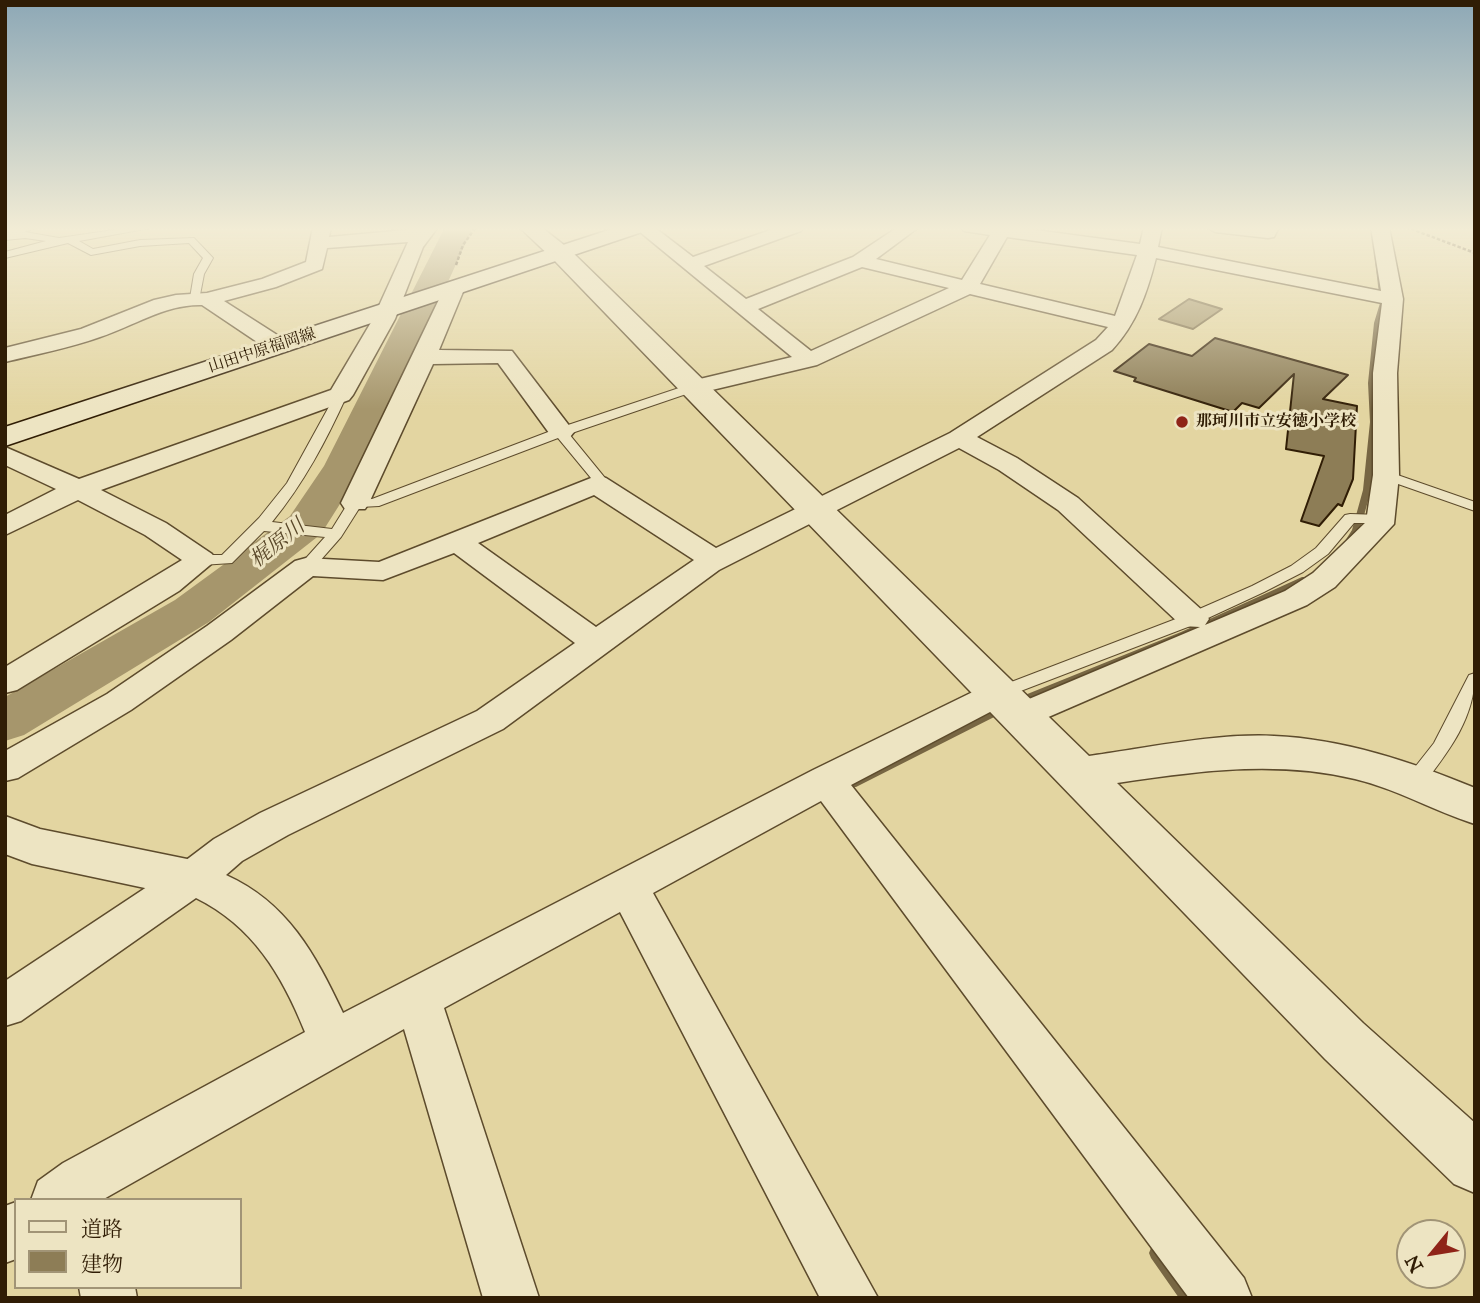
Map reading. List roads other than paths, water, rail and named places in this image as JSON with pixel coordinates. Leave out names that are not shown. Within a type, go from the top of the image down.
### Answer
[{"type":"street","points":[[5,355],[92,333],[157,306],[247,288]]},
{"type":"street","points":[[5,526],[75,489],[341,395],[396,306],[399,288]]},
{"type":"street","points":[[355,503],[425,357],[451,288]]},
{"type":"street","name":"山田中原福岡線","points":[[5,437],[451,288]]},
{"type":"street","points":[[594,288],[1345,1041],[1475,1163]]},
{"type":"street","points":[[721,288],[809,360]]},
{"type":"street","points":[[745,307],[793,288]]},
{"type":"street","points":[[691,388],[809,360],[966,288]]},
{"type":"street","points":[[971,288],[1121,324]]},
{"type":"street","points":[[5,1006],[192,879],[228,850],[274,824],[490,720],[716,561],[958,438],[1104,345],[1121,324],[1136,288]]},
{"type":"street","points":[[1336,288],[1393,299]]},
{"type":"street","points":[[75,1194],[332,1042],[629,888],[826,780],[1011,705],[1296,598],[1324,580],[1380,524],[1386,475],[1385,373],[1393,299],[1391,288]]},
{"type":"street","points":[[201,298],[277,345]]},
{"type":"street","points":[[425,357],[503,356],[561,432]]},
{"type":"street","points":[[958,438],[1009,464],[1068,504],[1193,619]]},
{"type":"street","points":[[5,455],[186,547],[201,560],[145,598],[5,682]]},
{"type":"street","points":[[5,768],[119,702],[219,633],[306,567],[383,571],[596,484],[716,561]]},
{"type":"street","points":[[457,541],[596,643]]},
{"type":"street","points":[[1080,773],[1182,758],[1274,751],[1356,763],[1415,781],[1475,807]]},
{"type":"street","points":[[826,780],[1224,1298]]},
{"type":"street","points":[[5,834],[32,846],[192,879],[219,888],[264,921],[299,975],[332,1042]]},
{"type":"street","points":[[629,888],[850,1298]]},
{"type":"street","points":[[418,999],[511,1298]]},
{"type":"lane","points":[[200,288],[201,298]]},
{"type":"lane","points":[[306,567],[355,503],[374,503],[561,432],[691,388]]},
{"type":"lane","points":[[201,560],[226,560],[265,527],[312,457],[341,395]]},
{"type":"lane","points":[[561,432],[598,478],[596,484]]},
{"type":"lane","points":[[1386,475],[1475,506]]},
{"type":"lane","points":[[1011,705],[1297,569],[1322,551],[1350,518],[1381,519]]},
{"type":"lane","points":[[265,527],[332,534]]},
{"type":"lane","points":[[1415,781],[1442,746],[1475,679]]},
{"type":"waterway","name":"梶原川","points":[[5,722],[192,611],[306,525],[344,466],[430,288]]},
{"type":"waterway","points":[[1349,541],[1356,530],[1367,490],[1373,422],[1371,383],[1377,323],[1383,303],[1381,288]]},
{"type":"waterway","points":[[1018,701],[1184,634],[1305,579]]},
{"type":"waterway","points":[[852,784],[1003,709]]},
{"type":"waterway","points":[[1156,1253],[1188,1298]]},
{"type":"place","name":"那珂川市立安徳小学校","points":[[1182,422]]}]
